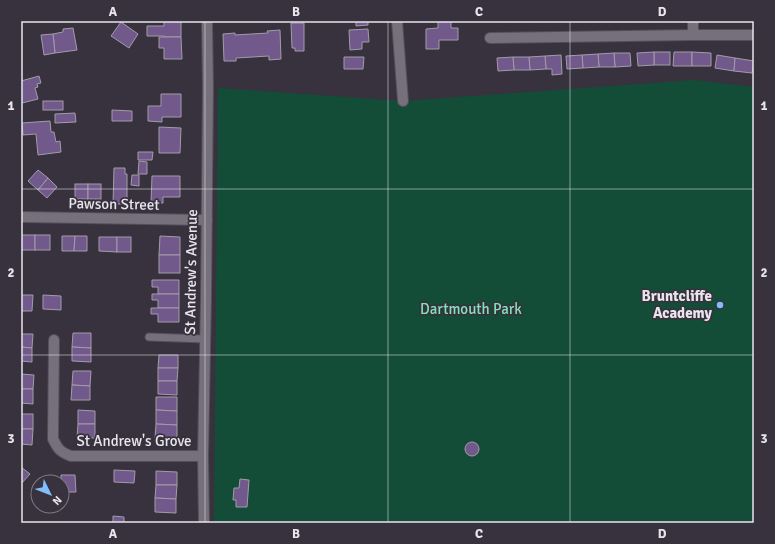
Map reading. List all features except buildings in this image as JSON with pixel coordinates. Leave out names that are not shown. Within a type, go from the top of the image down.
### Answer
[{"type":"street","name":"St Andrew's Avenue","points":[[204,523],[203,456],[206,339],[208,103],[207,21]]},
{"type":"street","points":[[396,21],[403,101]]},
{"type":"street","points":[[693,21],[693,35]]},
{"type":"street","points":[[490,38],[754,35]]},
{"type":"street","name":"Pawson Street","points":[[21,217],[207,220]]},
{"type":"street","name":"St Andrew's Grove","points":[[54,340],[53,438],[57,448],[64,454],[71,456],[203,456]]},
{"type":"lane","points":[[149,337],[206,339]]},
{"type":"green space","name":"Dartmouth Park","points":[[694,80],[754,87],[754,523],[214,523],[218,88],[403,101]]},
{"type":"place","name":"Bruntcliffe Academy","points":[[720,305]]}]
